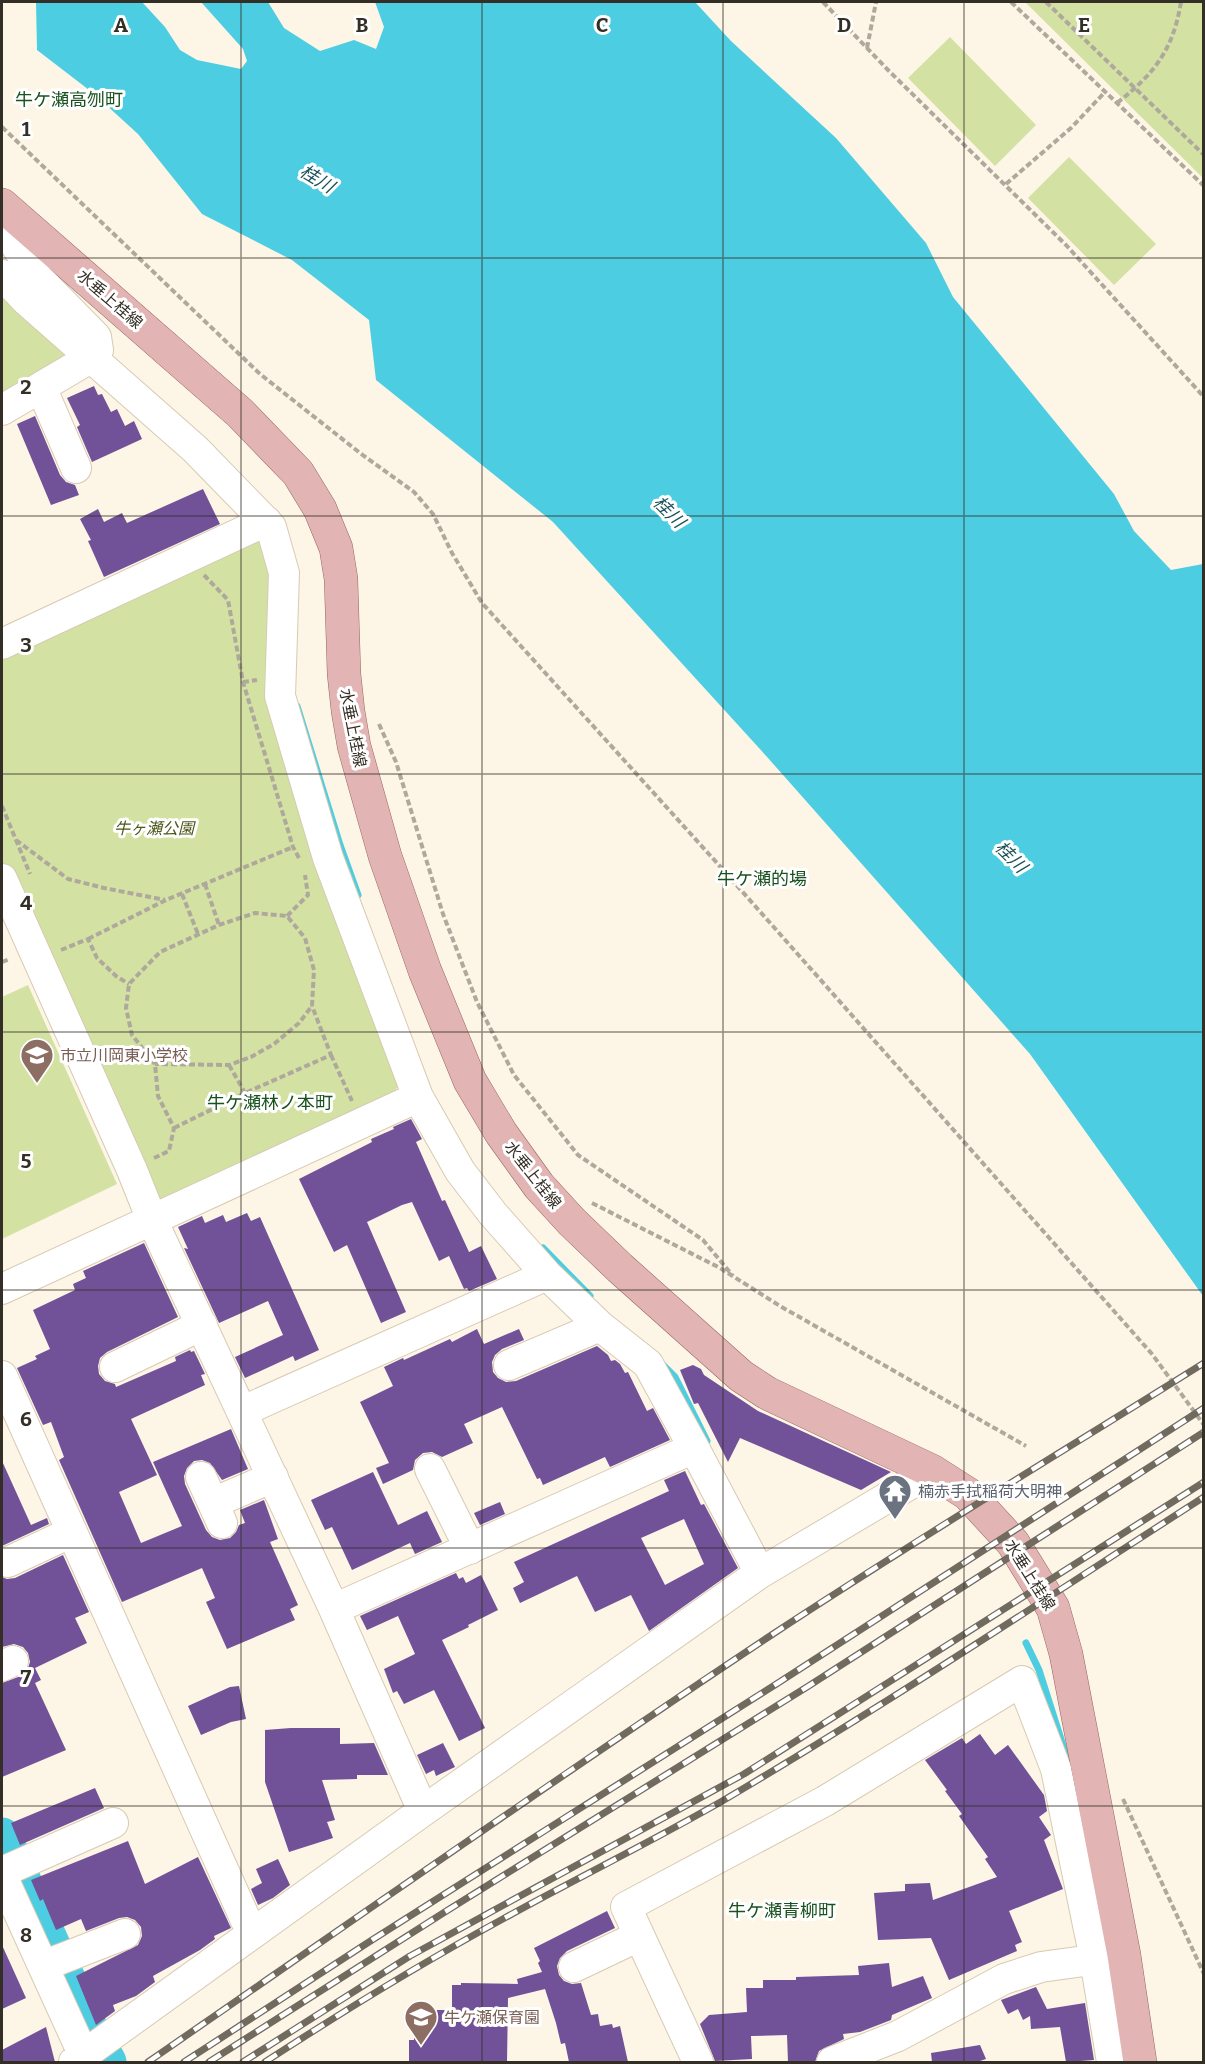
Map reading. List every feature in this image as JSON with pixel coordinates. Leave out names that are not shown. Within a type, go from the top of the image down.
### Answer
[{"type":"main road","name":"水垂上桂線","points":[[2,205],[240,413],[298,473],[320,509],[336,548],[341,579],[344,674],[354,746],[385,856],[425,971],[470,1081],[501,1133],[539,1186],[572,1222],[741,1376],[917,1480],[968,1494],[1013,1543],[1053,1608],[1065,1654],[1109,1957],[1140,2062]]},
{"type":"street","points":[[2,225],[38,278],[95,348],[271,526],[284,573],[280,696],[328,858],[418,1097],[460,1171],[493,1214],[547,1275],[600,1326],[648,1364],[760,1573]]},
{"type":"street","points":[[2,275],[27,301],[95,348]]},
{"type":"street","points":[[2,410],[41,387],[95,348]]},
{"type":"street","points":[[41,387],[76,468]]},
{"type":"street","points":[[2,644],[266,521]]},
{"type":"street","points":[[2,879],[132,1170],[152,1220],[334,1609],[423,1811]]},
{"type":"street","points":[[2,1288],[418,1097]]},
{"type":"street","points":[[243,1411],[547,1275]]},
{"type":"street","points":[[115,1367],[202,1325]]},
{"type":"street","points":[[509,1365],[600,1326]]},
{"type":"street","points":[[2,1376],[252,1934]]},
{"type":"street","points":[[334,1609],[694,1448]]},
{"type":"street","points":[[430,1469],[470,1548]]},
{"type":"street","points":[[212,1501],[273,1477]]},
{"type":"street","points":[[113,1823],[2,1874],[43,1966],[87,2054],[423,1811],[760,1573],[917,1480]]},
{"type":"street","points":[[8,1562],[72,1532]]},
{"type":"street","points":[[698,2062],[626,1907],[825,1801],[1022,1681],[1056,1769],[1109,1957],[1112,2062]]},
{"type":"street","points":[[43,1966],[124,1934]]},
{"type":"street","points":[[574,1966],[639,1936]]},
{"type":"street","points":[[832,2062],[898,2036],[1004,1979],[1041,1966],[1109,1957]]},
{"type":"path","points":[[823,2],[1066,245],[1203,397]]},
{"type":"path","points":[[867,48],[876,2]]},
{"type":"path","points":[[1011,2],[1203,186]]},
{"type":"path","points":[[1046,2],[1203,155]]},
{"type":"path","points":[[1117,103],[1135,89],[1162,59],[1177,28],[1181,2]]},
{"type":"path","points":[[1006,184],[1071,128],[1106,92]]},
{"type":"path","points":[[2,127],[260,374],[360,453],[414,492],[433,514],[452,553],[482,603],[717,863],[1152,1354],[1203,1425]]},
{"type":"path","points":[[192,555],[206,578],[228,600],[243,682],[293,848],[303,865],[308,895],[287,916]]},
{"type":"path","points":[[377,718],[396,762],[443,914],[477,1002],[514,1075],[578,1155],[703,1240],[733,1276]]},
{"type":"path","points":[[16,840],[68,879],[166,900]]},
{"type":"path","points":[[37,958],[88,939],[166,900],[293,848]]},
{"type":"path","points":[[205,884],[219,924]]},
{"type":"path","points":[[182,894],[198,934]]},
{"type":"path","points":[[132,1170],[169,1150],[174,1128],[158,1096],[155,1064],[132,1035],[126,1008],[129,984],[160,952],[219,924],[255,913],[287,916],[306,938],[315,970],[312,1006],[361,1123]]},
{"type":"path","points":[[88,939],[97,958],[116,976],[129,984]]},
{"type":"path","points":[[155,1064],[229,1065],[251,1058],[274,1044],[298,1023],[312,1006]]},
{"type":"path","points":[[174,1128],[245,1093],[331,1055]]},
{"type":"path","points":[[229,1065],[245,1093]]},
{"type":"path","points":[[572,1222],[593,1202],[733,1276],[780,1306],[1026,1446]]},
{"type":"path","points":[[1120,1792],[1203,1974]]},
{"type":"green space","points":[[1025,2],[1203,2],[1203,178]]},
{"type":"green space","points":[[950,37],[1036,125],[995,166],[908,78]]},
{"type":"green space","points":[[1069,157],[1156,244],[1114,285],[1028,198]]},
{"type":"green space","points":[[2,287],[69,349],[69,361],[2,400]]},
{"type":"green space","name":"牛ヶ瀬公園","points":[[262,539],[272,570],[267,671],[402,1080],[393,1094],[167,1202],[152,1198],[2,860],[2,653]]},
{"type":"green space","name":"市立川岡東小学校","points":[[28,985],[117,1184],[2,1239],[2,997]]},
{"type":"water","name":"桂川","points":[[36,2],[142,2],[165,27],[180,50],[197,60],[241,69],[247,61],[243,49],[201,2],[268,2],[284,28],[320,51],[354,40],[376,49],[384,27],[375,2],[695,2],[731,41],[836,138],[926,243],[953,297],[1114,494],[1134,531],[1171,570],[1203,564],[1203,1296],[1030,1054],[768,758],[553,522],[376,380],[369,320],[292,260],[202,214],[138,134],[93,93],[37,50]]},
{"type":"building","points":[[94,386],[98,395],[102,394],[111,412],[117,409],[125,426],[134,421],[142,439],[92,462],[77,427],[80,425],[67,398]]},
{"type":"building","points":[[35,416],[60,475],[66,482],[75,485],[79,495],[51,505],[17,424]]},
{"type":"building","points":[[203,489],[220,524],[104,577],[88,541],[91,540],[80,519],[98,509],[104,522],[122,513],[127,523]]},
{"type":"building","points":[[411,1119],[422,1139],[416,1142],[442,1201],[445,1200],[469,1252],[481,1246],[497,1279],[469,1291],[467,1288],[464,1289],[449,1256],[439,1261],[412,1202],[402,1205],[367,1222],[406,1312],[381,1323],[347,1245],[334,1252],[299,1179],[372,1142],[371,1139]]},
{"type":"building","points":[[247,1213],[251,1221],[260,1217],[319,1350],[295,1361],[293,1356],[245,1378],[235,1357],[283,1335],[268,1301],[219,1323],[184,1248],[188,1249],[178,1227],[202,1216],[205,1223],[223,1215],[226,1222]]},
{"type":"building","points":[[144,1243],[178,1317],[107,1352],[100,1358],[99,1374],[105,1381],[115,1384],[116,1387],[176,1361],[175,1357],[190,1350],[194,1351],[205,1374],[201,1375],[205,1385],[131,1419],[157,1475],[119,1492],[141,1543],[182,1526],[153,1462],[231,1429],[248,1469],[222,1480],[210,1463],[202,1460],[194,1461],[187,1468],[184,1476],[185,1484],[206,1530],[212,1537],[220,1540],[230,1538],[239,1525],[245,1523],[240,1510],[264,1500],[278,1539],[270,1542],[298,1605],[290,1609],[295,1620],[227,1649],[206,1602],[215,1598],[202,1568],[122,1602],[59,1460],[64,1457],[51,1422],[43,1425],[17,1368],[37,1359],[35,1356],[50,1349],[33,1310],[75,1290],[73,1284],[86,1278],[83,1271]]},
{"type":"building","points":[[477,1329],[484,1344],[519,1329],[524,1340],[502,1349],[495,1355],[492,1362],[493,1372],[506,1382],[516,1381],[597,1346],[608,1355],[611,1361],[615,1360],[620,1364],[625,1373],[628,1372],[647,1411],[653,1408],[670,1440],[610,1467],[605,1457],[543,1485],[540,1478],[537,1479],[502,1407],[464,1424],[473,1443],[442,1457],[432,1452],[423,1453],[415,1460],[413,1470],[383,1484],[376,1468],[389,1463],[360,1402],[393,1386],[384,1367],[450,1339],[452,1342]]},
{"type":"building","points":[[693,1365],[701,1369],[704,1375],[758,1411],[891,1472],[861,1490],[740,1438],[728,1462],[698,1403],[694,1404],[680,1370]]},
{"type":"building","points":[[2,1461],[31,1525],[47,1518],[49,1524],[2,1546]]},
{"type":"building","points":[[685,1471],[701,1505],[704,1504],[738,1568],[649,1631],[631,1595],[595,1612],[577,1576],[520,1603],[513,1588],[524,1582],[514,1562],[669,1491],[664,1480]],"holes":[[[684,1519],[704,1564],[665,1585],[641,1538]]]},
{"type":"building","points":[[373,1472],[398,1525],[427,1511],[442,1542],[415,1554],[410,1543],[352,1570],[332,1527],[325,1530],[311,1500]]},
{"type":"building","points":[[500,1502],[505,1514],[480,1525],[474,1513]]},
{"type":"building","points":[[63,1555],[89,1612],[75,1618],[87,1643],[35,1668],[41,1680],[35,1683],[66,1750],[2,1777],[2,1683],[21,1676],[27,1671],[30,1662],[28,1653],[23,1647],[14,1644],[2,1647],[2,1577],[15,1578]]},
{"type":"building","points":[[456,1573],[459,1579],[463,1577],[466,1583],[481,1575],[498,1610],[442,1640],[485,1728],[459,1741],[434,1690],[404,1704],[397,1691],[393,1693],[384,1669],[415,1654],[398,1616],[367,1630],[360,1616]]},
{"type":"building","points":[[239,1686],[246,1719],[231,1722],[201,1735],[188,1706],[230,1687]]},
{"type":"building","points":[[340,1728],[340,1744],[374,1743],[388,1775],[357,1775],[357,1779],[322,1780],[335,1820],[327,1822],[333,1838],[289,1852],[265,1782],[265,1730]]},
{"type":"building","points":[[980,1734],[995,1755],[1008,1745],[1044,1795],[1047,1811],[1039,1817],[1051,1835],[1044,1840],[1063,1889],[1009,1911],[1022,1942],[1015,1945],[1017,1951],[949,1980],[931,1938],[878,1940],[874,1893],[905,1891],[905,1884],[930,1883],[933,1900],[997,1877],[985,1859],[988,1857],[959,1816],[962,1814],[925,1760],[962,1738],[966,1744]]},
{"type":"building","points":[[443,1743],[455,1767],[436,1776],[434,1770],[426,1774],[417,1755]]},
{"type":"building","points":[[95,1788],[104,1808],[20,1845],[11,1823]]},
{"type":"building","points":[[128,1841],[145,1884],[198,1857],[231,1928],[214,1936],[215,1939],[200,1950],[153,1976],[155,1982],[136,1996],[113,2005],[115,2011],[96,2025],[76,1976],[138,1945],[142,1936],[141,1927],[135,1920],[127,1917],[86,1931],[81,1919],[56,1930],[43,1899],[40,1901],[31,1880]]},
{"type":"building","points":[[278,1859],[290,1885],[273,1898],[258,1905],[251,1889],[262,1883],[256,1869]]},
{"type":"building","points":[[607,1911],[615,1928],[567,1951],[560,1958],[557,1966],[559,1975],[564,1981],[572,1984],[581,1983],[591,2015],[598,2014],[600,2026],[612,2024],[613,2028],[620,2026],[628,2062],[569,2062],[565,2043],[561,2044],[545,1989],[508,1998],[507,2062],[409,2062],[409,2040],[414,2040],[414,2010],[452,2010],[452,1985],[461,1985],[461,1983],[518,1984],[517,1979],[542,1972],[534,1948]]},
{"type":"building","points":[[2,1945],[26,1998],[2,2009]]},
{"type":"building","points":[[889,1963],[892,1987],[923,1976],[932,1998],[892,2015],[891,2020],[860,2032],[843,2034],[844,2039],[819,2051],[815,2062],[788,2062],[787,2035],[751,2036],[752,2059],[715,2061],[700,2024],[709,2015],[747,2012],[746,1988],[763,1988],[763,1980],[859,1975],[858,1966]]},
{"type":"building","points":[[1036,1987],[1047,2009],[1085,2003],[1094,2060],[1066,2062],[1060,2027],[1031,2029],[1030,2016],[1023,2020],[1018,2009],[1008,2014],[1001,2000]]},
{"type":"building","points":[[46,2027],[55,2062],[2,2062],[2,2050]]},
{"type":"building","points":[[980,2045],[986,2059],[977,2062],[932,2062],[931,2053]]},
{"type":"waterway","points":[[297,706],[358,895]]},
{"type":"waterway","points":[[543,1248],[590,1296]]},
{"type":"waterway","points":[[663,1365],[675,1377],[707,1441]]},
{"type":"waterway","points":[[1026,1643],[1039,1670],[1072,1774]]},
{"type":"waterway","points":[[2,1837],[90,2032],[107,2062]]},
{"type":"railway","points":[[148,2062],[537,1793],[773,1634],[933,1531],[1204,1363]]},
{"type":"railway","points":[[184,2062],[1204,1408]]},
{"type":"railway","points":[[209,2062],[448,1910],[807,1687],[1204,1432]]},
{"type":"railway","points":[[243,2062],[410,1956],[744,1774],[1204,1482]]},
{"type":"railway","points":[[265,2062],[441,1954],[696,1816],[785,1764],[966,1651],[1204,1497]]},
{"type":"place","name":"市立川岡東小学校","points":[[37,1084]]},
{"type":"place","name":"楠赤手拭稲荷大明神","points":[[895,1520]]},
{"type":"place","name":"牛ケ瀬保育園","points":[[421,2046]]},
{"type":"district","name":"牛ケ瀬高刎町","points":[[69,100]]},
{"type":"district","name":"牛ケ瀬的場","points":[[762,879]]},
{"type":"district","name":"牛ケ瀬林ノ本町","points":[[270,1103]]},
{"type":"district","name":"牛ケ瀬青柳町","points":[[782,1911]]}]
